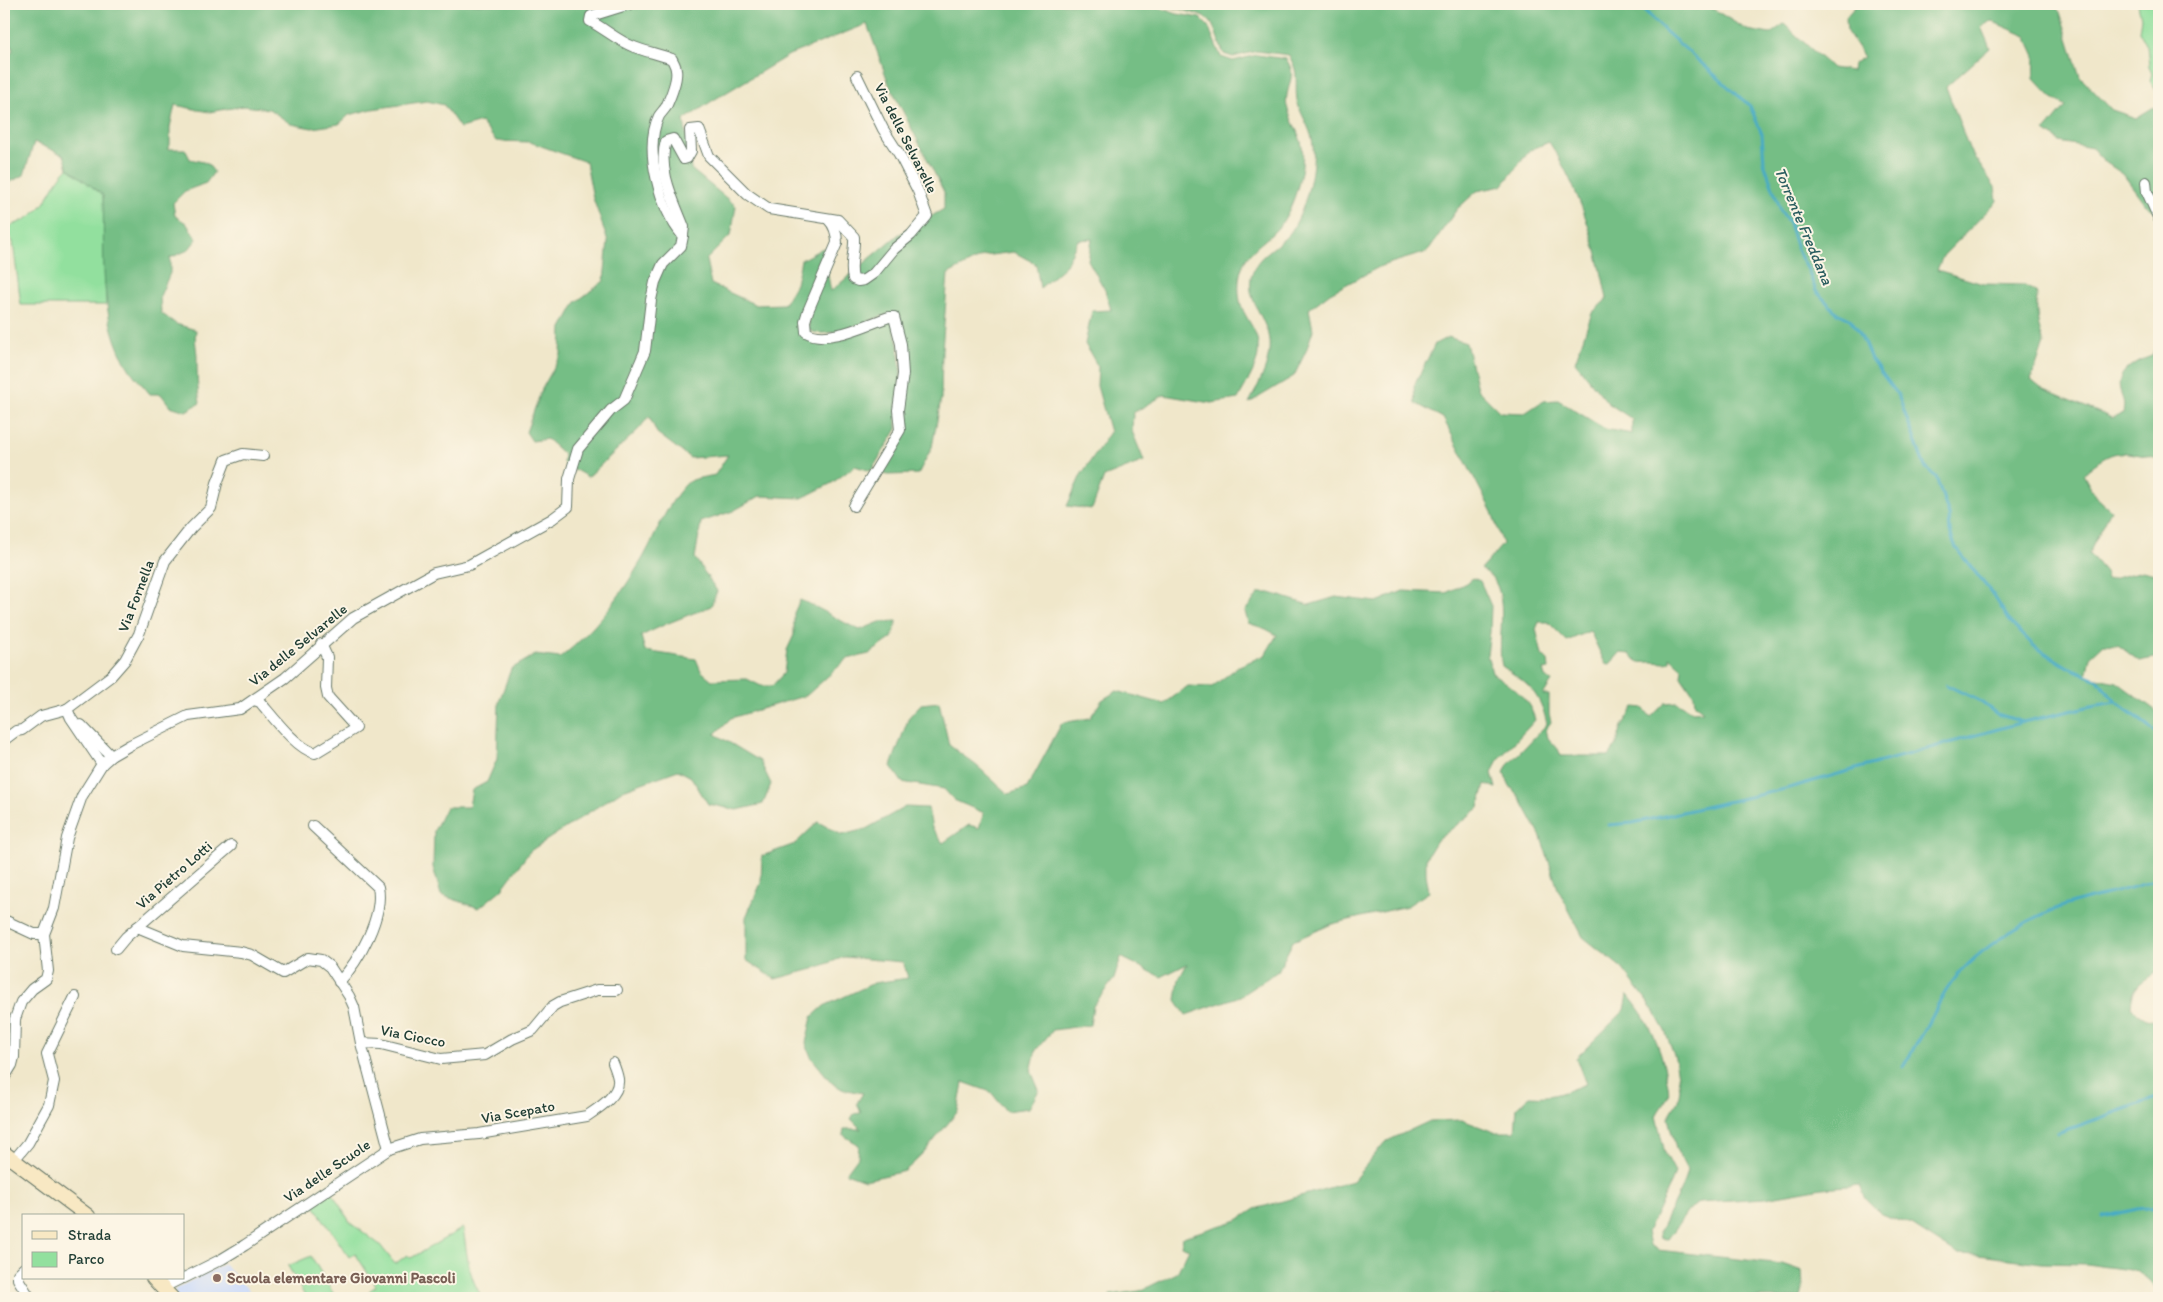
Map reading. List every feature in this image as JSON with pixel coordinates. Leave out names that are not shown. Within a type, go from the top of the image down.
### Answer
[{"type":"street","points":[[630,4],[591,16],[590,21],[619,40],[672,59],[677,71],[666,108],[659,116],[652,150],[658,186],[678,230],[683,236]]},
{"type":"street","name":"Via delle Selvarelle","points":[[4,1078],[12,1065],[14,1057],[15,1019],[21,1002],[46,979],[48,972],[44,934],[54,908],[67,838],[82,796],[102,764],[111,756],[188,716],[240,709],[285,678],[321,644],[353,618],[434,573],[469,565],[564,511],[569,503],[569,479],[578,449],[610,410],[624,400],[645,351],[651,300],[656,282],[663,264],[681,246],[684,227],[667,179],[664,146],[666,141],[673,139],[680,155],[684,159],[687,158],[691,151],[690,130],[697,128],[709,156],[716,165],[747,194],[769,209],[838,220],[854,237],[852,273],[853,279],[858,281],[864,280],[874,273],[894,249],[911,235],[926,216],[918,191],[899,154],[883,129],[871,101],[857,76]]},
{"type":"street","points":[[2146,182],[2147,192],[2159,219]]},
{"type":"street","points":[[828,219],[834,225],[837,243],[808,311],[805,321],[806,332],[813,336],[838,334],[894,317],[901,344],[903,374],[898,410],[900,430],[854,506]]},
{"type":"street","name":"Via Fornella","points":[[67,709],[110,676],[125,660],[139,634],[165,561],[191,528],[210,508],[226,460],[242,454],[263,456]]},
{"type":"street","points":[[254,700],[260,702],[291,736],[310,752],[316,753],[356,728],[328,697],[326,688],[327,657],[321,644]]},
{"type":"street","points":[[4,740],[41,716],[67,709]]},
{"type":"street","points":[[67,709],[111,756]]},
{"type":"street","points":[[67,709],[70,718],[102,764]]},
{"type":"street","points":[[313,826],[378,887],[381,898],[379,911],[369,933],[349,972],[339,982]]},
{"type":"street","name":"Via Pietro Lotti","points":[[116,949],[137,927],[232,846]]},
{"type":"street","points":[[5,924],[34,934],[44,934]]},
{"type":"street","name":"Via delle Scuole","points":[[137,927],[183,946],[241,952],[252,955],[283,973],[308,958],[321,960],[330,967],[354,1007],[361,1043],[388,1148],[245,1245],[222,1259],[185,1277]]},
{"type":"street","name":"Via Ciocco","points":[[361,1043],[381,1044],[441,1059],[485,1055],[512,1039],[533,1030],[553,1006],[560,1002],[597,990],[617,990]]},
{"type":"street","points":[[75,997],[47,1054],[54,1081],[49,1105],[28,1143],[9,1156],[84,1214]]},
{"type":"street","name":"Via Scepato","points":[[388,1148],[420,1139],[480,1134],[587,1116],[600,1107],[617,1089],[618,1080],[613,1062]]},
{"type":"street","points":[[22,1270],[18,1274],[18,1279],[30,1298]]},
{"type":"street","name":"Via delle Scuole","points":[[162,1288],[179,1280]]},
{"type":"shaded area","name":"Scuola elementare Giovanni Pascoli","points":[[224,1264],[256,1298],[177,1298],[174,1295],[175,1289]]},
{"type":"green space","points":[[4,4],[1149,4],[1177,14],[1200,18],[1208,26],[1221,57],[1233,61],[1257,55],[1286,59],[1291,68],[1291,78],[1286,99],[1302,146],[1302,167],[1300,179],[1287,214],[1275,231],[1255,248],[1243,264],[1241,270],[1239,283],[1240,301],[1255,333],[1258,354],[1253,372],[1238,399],[1211,403],[1164,395],[1133,413],[1132,431],[1144,461],[1104,477],[1092,509],[1067,506],[1081,475],[1110,432],[1097,386],[1098,367],[1085,344],[1092,311],[1111,310],[1105,290],[1088,260],[1092,239],[1078,240],[1066,265],[1040,288],[1036,264],[1014,252],[983,256],[948,274],[942,350],[941,399],[932,447],[918,474],[888,475],[877,472],[903,430],[901,410],[906,374],[904,344],[898,318],[895,315],[889,314],[848,328],[826,333],[816,333],[809,330],[812,307],[827,271],[831,291],[898,235],[944,209],[944,192],[889,84],[867,24],[789,55],[684,120],[691,169],[736,206],[731,235],[706,260],[711,284],[756,305],[784,304],[796,284],[801,260],[823,248],[825,263],[805,313],[803,334],[825,339],[881,321],[892,320],[898,345],[901,374],[896,409],[897,429],[871,471],[855,466],[832,483],[802,498],[760,496],[733,511],[701,522],[695,558],[717,591],[711,606],[641,636],[645,651],[696,659],[701,671],[712,680],[747,679],[761,686],[772,686],[784,673],[787,650],[794,635],[794,613],[800,600],[860,630],[880,622],[897,621],[892,638],[869,654],[847,659],[807,695],[731,718],[715,734],[760,761],[771,784],[763,804],[737,810],[708,804],[691,777],[678,770],[623,790],[530,851],[502,889],[479,908],[441,895],[433,867],[434,831],[446,807],[469,807],[472,790],[487,782],[497,759],[499,702],[511,669],[535,655],[560,658],[573,647],[596,624],[626,585],[679,492],[692,480],[715,475],[728,455],[690,458],[657,433],[649,416],[639,429],[588,477],[563,463],[564,454],[547,439],[532,441],[526,432],[542,389],[561,355],[562,328],[576,302],[604,281],[608,241],[593,198],[586,162],[530,142],[496,141],[481,122],[460,128],[444,105],[427,101],[372,109],[349,115],[339,124],[312,128],[291,124],[269,109],[244,106],[209,112],[175,105],[170,127],[170,145],[167,149],[185,149],[190,159],[207,163],[214,172],[206,183],[185,191],[173,203],[175,216],[186,223],[197,239],[188,250],[170,258],[170,273],[160,296],[161,313],[176,324],[196,330],[197,380],[200,403],[186,411],[170,406],[161,394],[150,394],[130,370],[119,351],[107,308],[103,195],[68,168],[64,155],[34,142],[24,175],[4,185],[4,64],[13,50],[4,22]]},
{"type":"green space","points":[[1161,4],[1705,4],[1747,30],[1770,34],[1784,24],[1832,68],[1852,71],[1853,64],[1864,57],[1847,32],[1846,17],[1857,4],[1886,4],[1890,6],[1891,4],[2053,4],[2060,12],[2080,77],[2112,110],[2136,118],[2154,107],[2159,113],[2159,214],[2145,204],[2123,174],[2105,162],[2092,148],[2060,142],[2045,131],[2066,106],[2051,97],[2034,79],[2035,56],[2026,36],[1991,21],[1981,27],[1990,48],[1946,87],[1970,151],[1995,187],[1997,201],[1943,256],[1937,270],[1983,284],[2024,285],[2037,293],[2038,318],[2044,343],[2031,380],[2042,389],[2112,418],[2123,413],[2124,404],[2119,383],[2121,377],[2128,368],[2152,356],[2159,338],[2159,459],[2118,453],[2103,459],[2083,474],[2095,496],[2111,510],[2089,553],[2105,572],[2107,580],[2142,571],[2159,575],[2159,657],[2139,661],[2118,645],[2104,644],[2090,657],[2086,676],[2117,682],[2159,713],[2159,971],[2139,985],[2133,994],[2131,1008],[2146,1019],[2159,1022],[2159,1289],[2138,1271],[2086,1264],[2042,1263],[1957,1254],[1912,1225],[1881,1214],[1866,1199],[1860,1185],[1822,1188],[1765,1198],[1699,1202],[1688,1211],[1668,1239],[1660,1238],[1659,1233],[1683,1185],[1687,1170],[1676,1149],[1668,1118],[1678,1101],[1680,1089],[1675,1058],[1665,1031],[1649,1003],[1622,968],[1583,937],[1558,889],[1541,837],[1504,773],[1507,766],[1547,724],[1537,696],[1519,678],[1502,666],[1500,655],[1501,600],[1498,587],[1491,577],[1481,569],[1503,544],[1492,512],[1443,418],[1415,403],[1414,386],[1435,344],[1448,337],[1466,343],[1477,389],[1500,412],[1525,413],[1543,401],[1558,400],[1605,429],[1632,434],[1632,419],[1608,403],[1575,362],[1592,313],[1607,299],[1598,258],[1578,197],[1560,159],[1549,142],[1530,150],[1502,186],[1477,191],[1457,209],[1427,252],[1381,266],[1330,293],[1309,309],[1313,330],[1306,351],[1294,376],[1249,403],[1266,367],[1269,347],[1266,328],[1252,295],[1252,274],[1263,256],[1290,233],[1300,215],[1313,167],[1312,141],[1298,103],[1295,67],[1289,55],[1257,51],[1233,57],[1224,54],[1214,27],[1209,20],[1197,14]],"holes":[[[1539,622],[1548,622],[1567,641],[1590,631],[1605,663],[1610,664],[1620,653],[1630,654],[1636,660],[1643,662],[1668,663],[1670,662],[1670,657],[1682,668],[1681,676],[1694,695],[1695,704],[1703,711],[1693,712],[1677,702],[1665,703],[1651,717],[1643,708],[1634,707],[1622,726],[1616,746],[1609,756],[1561,756],[1558,749],[1548,738],[1546,729],[1551,722],[1549,695],[1543,695],[1552,681],[1545,677],[1543,670],[1549,669],[1548,661],[1542,655],[1536,629]]]},
{"type":"green space","points":[[2138,4],[2159,4],[2159,95],[2150,81],[2152,73],[2149,66],[2147,46],[2139,31],[2141,18]]},
{"type":"green space","points":[[68,168],[103,195],[106,305],[21,305],[13,242],[5,228],[24,220],[36,212]]},
{"type":"green space","points":[[1473,578],[1480,581],[1491,606],[1487,654],[1492,673],[1524,698],[1535,720],[1498,760],[1492,773],[1496,788],[1485,784],[1479,808],[1437,840],[1426,858],[1429,892],[1407,906],[1332,924],[1293,941],[1278,971],[1240,996],[1186,1015],[1176,1000],[1179,979],[1187,964],[1161,977],[1121,957],[1114,979],[1093,1006],[1090,1025],[1053,1030],[1036,1050],[1031,1071],[1039,1090],[1029,1108],[1006,1111],[991,1092],[963,1082],[958,1111],[923,1154],[905,1171],[865,1180],[846,1173],[858,1157],[859,1145],[843,1135],[844,1129],[861,1129],[851,1119],[854,1114],[861,1113],[857,1103],[863,1093],[842,1089],[832,1083],[811,1057],[806,1043],[812,1017],[824,1006],[874,983],[908,978],[903,962],[844,957],[813,969],[775,979],[746,960],[746,917],[761,883],[762,856],[795,844],[818,822],[842,835],[866,829],[905,807],[928,808],[932,828],[943,843],[969,825],[979,828],[984,813],[954,800],[944,789],[902,782],[891,766],[909,717],[921,704],[939,702],[949,745],[977,766],[1008,794],[1027,788],[1062,723],[1090,718],[1102,700],[1117,691],[1164,704],[1188,686],[1212,687],[1239,666],[1265,655],[1277,635],[1248,623],[1245,611],[1259,593],[1270,593],[1309,605],[1336,597],[1377,602],[1403,591],[1446,593]]},
{"type":"green space","points":[[1628,995],[1642,1013],[1653,1033],[1661,1054],[1669,1089],[1668,1096],[1656,1116],[1665,1153],[1675,1172],[1647,1232],[1650,1245],[1658,1250],[1782,1264],[1802,1271],[1803,1288],[1801,1298],[1110,1298],[1110,1295],[1140,1291],[1177,1273],[1189,1249],[1181,1246],[1183,1237],[1238,1220],[1255,1209],[1353,1181],[1385,1142],[1430,1121],[1462,1120],[1494,1132],[1515,1132],[1517,1107],[1530,1096],[1553,1095],[1586,1084],[1576,1058],[1625,1010]]},
{"type":"green space","points":[[331,1191],[350,1222],[380,1245],[395,1264],[407,1255],[411,1258],[463,1228],[471,1274],[483,1298],[374,1298],[369,1291],[376,1286],[355,1253],[349,1257],[312,1203]]},
{"type":"green space","points":[[311,1256],[336,1298],[306,1298],[288,1266]]},
{"type":"waterway","name":"Torrente Freddana","points":[[1638,4],[1665,31],[1750,106],[1762,134],[1764,162],[1781,211],[1789,223],[1798,252],[1808,270],[1816,291],[1837,313],[1850,319],[1859,331],[1871,359],[1898,395],[1925,467],[1936,477],[1949,515],[1950,532],[1956,548],[1994,596],[2011,623],[2034,646],[2068,667],[2096,679],[2116,702],[2159,734]]},
{"type":"waterway","points":[[1946,685],[1978,700],[1997,714],[2023,722]]},
{"type":"waterway","points":[[1608,825],[1633,823],[1785,789],[2023,722],[2116,702]]},
{"type":"waterway","points":[[1903,1067],[1948,988],[1970,963],[1998,940],[2030,921],[2061,907],[2135,887],[2159,878]]},
{"type":"waterway","points":[[2058,1133],[2159,1097]]},
{"type":"waterway","points":[[2103,1217],[2137,1209],[2159,1207]]},
{"type":"place","name":"Scuola elementare Giovanni Pascoli","points":[[217,1278]]}]
